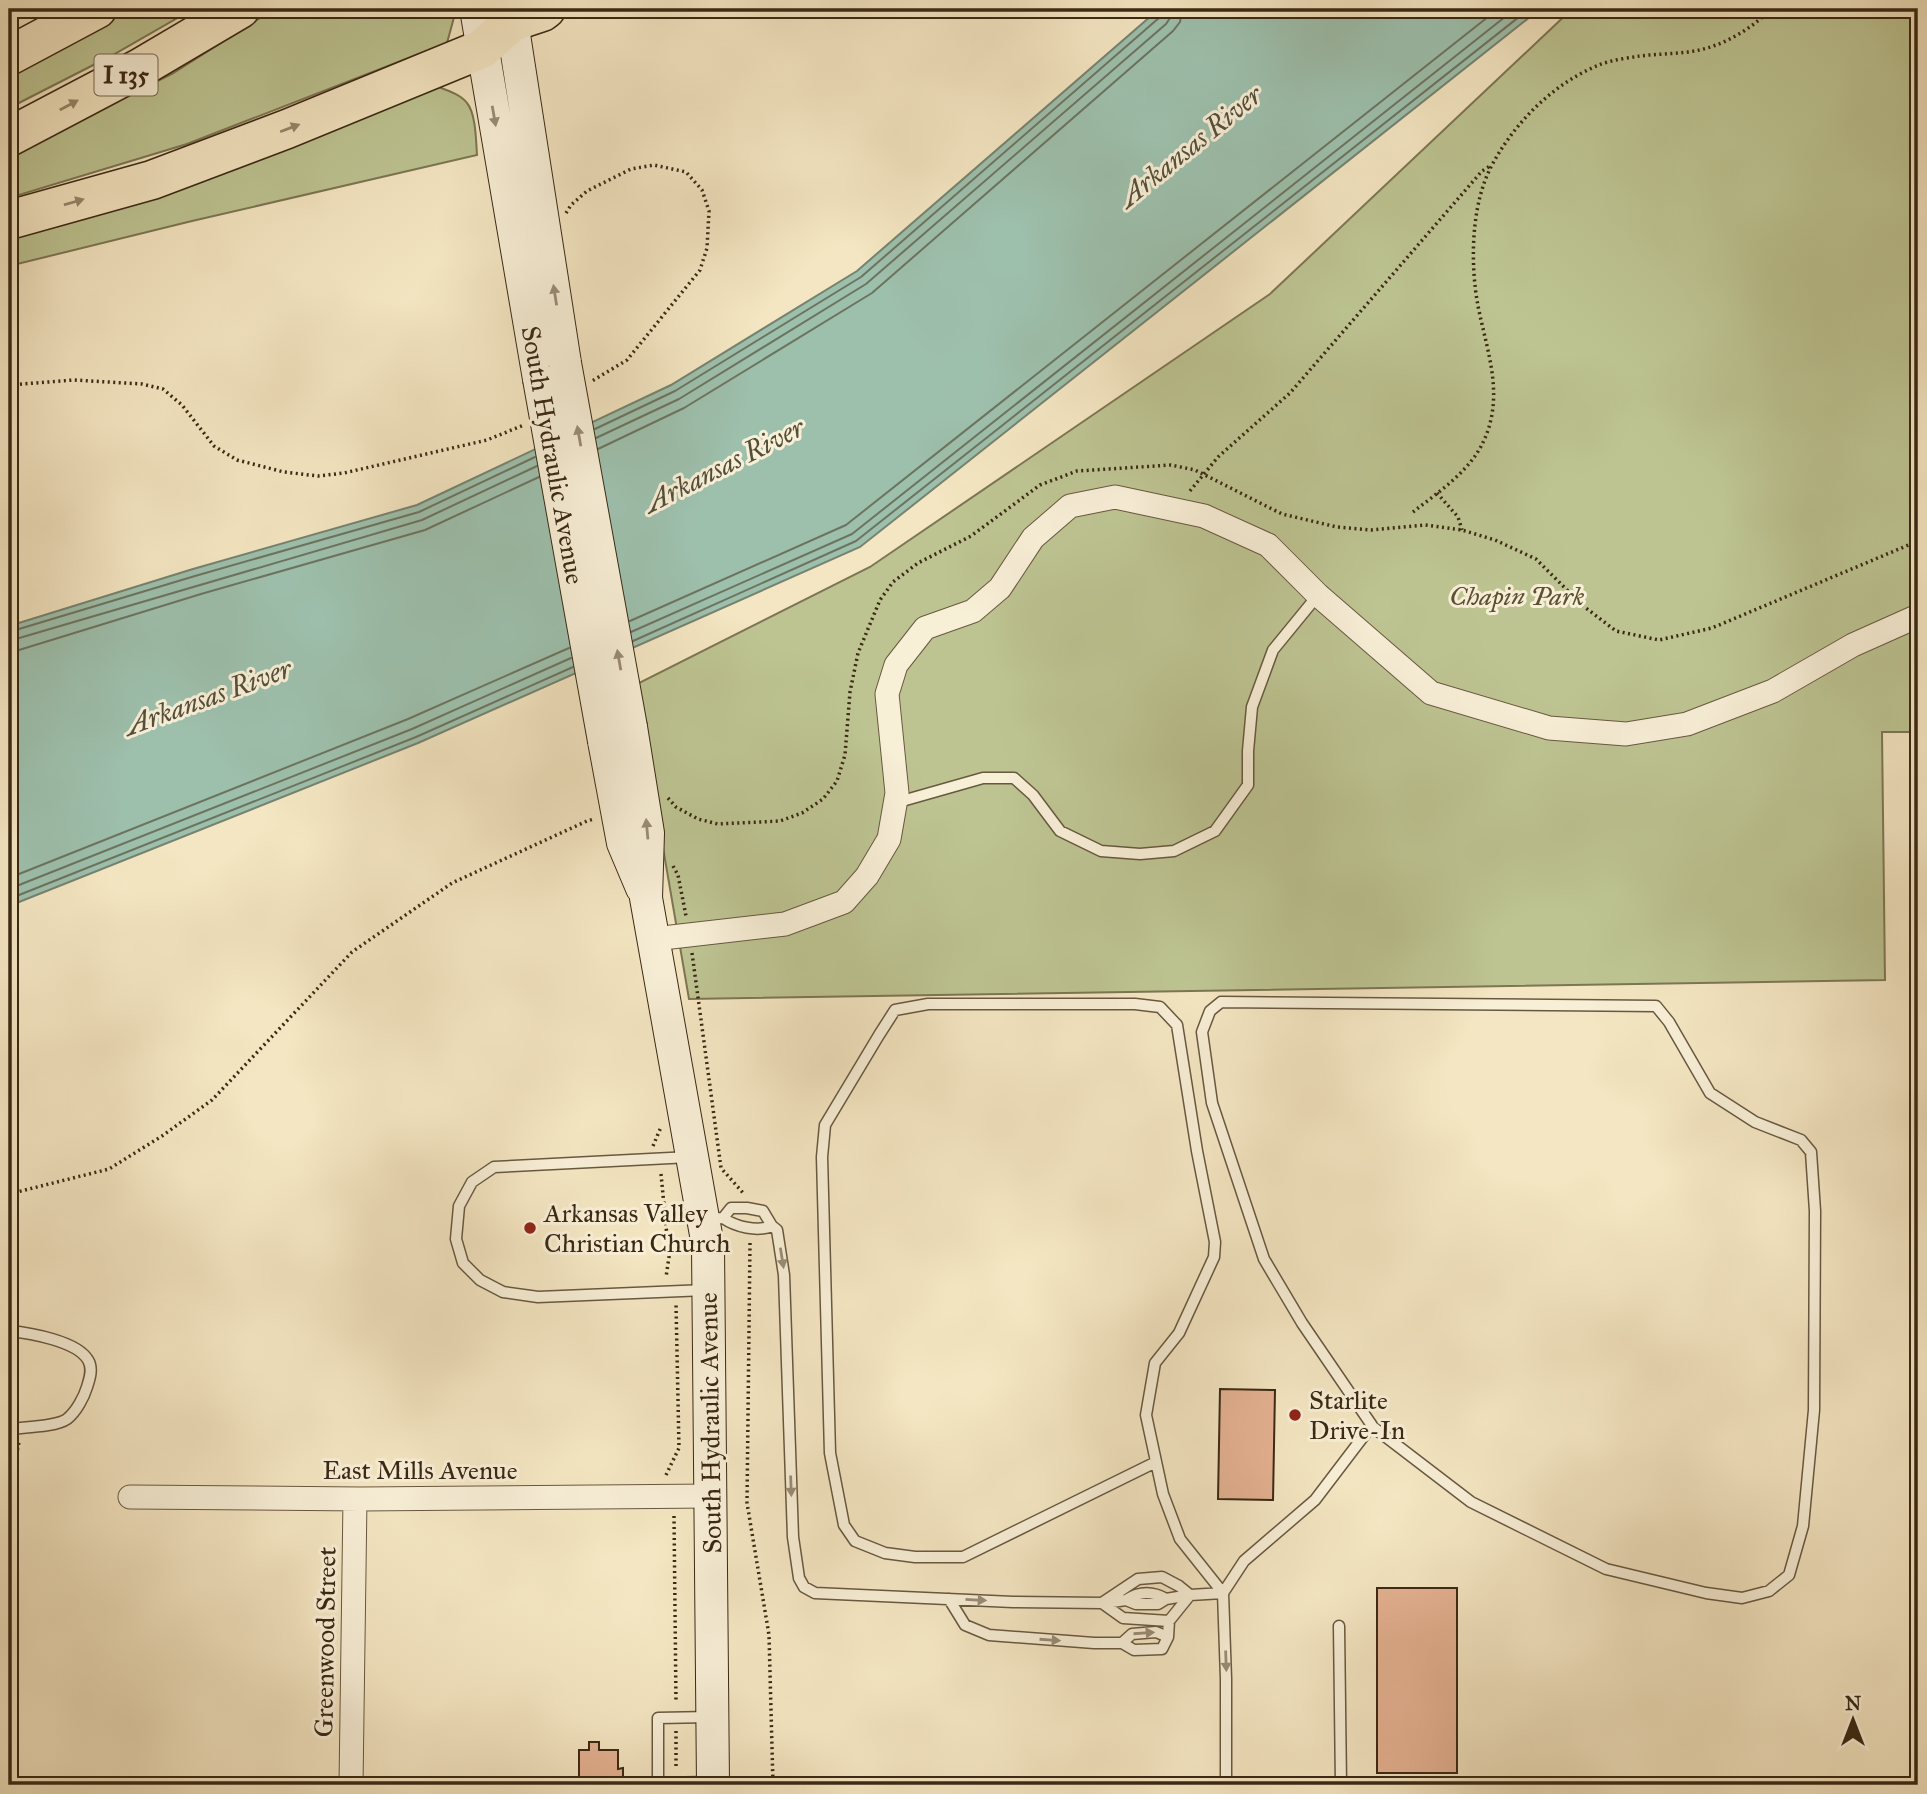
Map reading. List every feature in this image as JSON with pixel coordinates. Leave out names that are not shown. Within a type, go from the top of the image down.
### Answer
[{"type":"highway","name":"I 135","points":[[9,56],[97,9]]},
{"type":"highway","name":"I 135","points":[[9,137],[140,68],[240,9]]},
{"type":"highway","points":[[9,220],[152,180],[287,130],[482,49],[514,12]]},
{"type":"street","name":"South Hydraulic Avenue","points":[[476,9],[539,379],[618,734],[648,832],[646,898]]},
{"type":"street","name":"South Hydraulic Avenue","points":[[514,12],[618,734],[618,815],[623,843],[646,898],[693,1157],[713,1218],[708,1246],[713,1783]]},
{"type":"street","points":[[654,939],[785,924],[844,902],[867,876],[889,839],[897,793],[887,694],[896,665],[925,628],[973,611],[1000,588],[1033,538],[1070,506],[1115,496],[1204,516],[1268,545],[1318,594],[1431,693],[1549,728],[1626,734],[1687,724],[1773,691],[1853,645],[1918,616]]},
{"type":"street","name":"East Mills Avenue","points":[[130,1497],[355,1499],[711,1496]]},
{"type":"street","name":"Greenwood Street","points":[[351,1785],[355,1499]]},
{"type":"lane","points":[[895,803],[982,778],[1014,778],[1033,795],[1060,831],[1101,851],[1140,854],[1174,851],[1215,831],[1248,785],[1252,707],[1273,650],[1318,594]]},
{"type":"lane","points":[[1221,1002],[1656,1006],[1710,1093],[1755,1122],[1801,1140],[1811,1153],[1815,1211],[1814,1410],[1803,1526],[1789,1575],[1769,1591],[1742,1598],[1706,1593],[1606,1569],[1471,1502],[1373,1427],[1264,1259],[1212,1103],[1202,1032],[1210,1011],[1221,1002]]},
{"type":"lane","points":[[1156,1462],[963,1557],[915,1557],[885,1553],[855,1541],[844,1525],[830,1453],[822,1169],[825,1125],[895,1010],[928,1004],[1135,1004],[1160,1007],[1177,1025],[1214,1242],[1214,1257],[1180,1334],[1155,1363],[1146,1415],[1163,1494],[1180,1539],[1223,1593]]},
{"type":"lane","points":[[693,1157],[494,1167],[472,1182],[459,1206],[456,1239],[463,1263],[480,1280],[503,1292],[538,1297],[709,1290]]},
{"type":"lane","points":[[713,1218],[731,1208],[747,1208],[763,1211],[777,1230],[784,1275],[793,1538],[799,1578],[804,1587],[815,1592],[949,1599],[1102,1603],[1126,1600],[1136,1604],[1158,1604],[1166,1599],[1223,1593]]},
{"type":"lane","points":[[713,1218],[733,1225],[763,1230],[772,1226]]},
{"type":"lane","points":[[9,1331],[34,1334],[68,1345],[88,1359],[91,1370],[85,1392],[67,1419],[9,1429]]},
{"type":"lane","points":[[1226,1785],[1223,1593],[1244,1561],[1315,1500],[1373,1427]]},
{"type":"lane","points":[[1102,1603],[1138,1579],[1162,1577],[1190,1595]]},
{"type":"lane","points":[[949,1599],[965,1625],[989,1636],[1122,1643],[1134,1650],[1162,1649],[1168,1637],[1170,1621],[1190,1595]]},
{"type":"lane","points":[[1102,1603],[1123,1618],[1170,1621]]},
{"type":"lane","points":[[1339,1626],[1341,1785]]},
{"type":"lane","points":[[1122,1643],[1132,1634],[1156,1632],[1168,1637]]},
{"type":"lane","points":[[713,1717],[659,1718],[659,1784],[713,1783]]},
{"type":"path","points":[[1413,512],[1463,469],[1478,451],[1490,424],[1495,398],[1493,374],[1478,302],[1474,240],[1477,212],[1485,182],[1492,165],[1514,130],[1546,96],[1600,64],[1641,56],[1691,52],[1732,39],[1771,9]]},
{"type":"path","points":[[564,217],[570,205],[587,191],[631,170],[654,165],[686,172],[702,190],[709,211],[707,248],[701,270],[627,360],[592,382]]},
{"type":"path","points":[[1176,510],[1218,457],[1290,393],[1482,171],[1492,165]]},
{"type":"path","points":[[9,386],[74,380],[142,384],[163,389],[182,405],[214,446],[237,460],[284,472],[318,476],[344,473],[487,440],[523,425]]},
{"type":"path","points":[[664,792],[676,807],[698,819],[718,824],[780,821],[802,813],[822,799],[837,781],[845,755],[850,692],[858,653],[880,600],[893,582],[918,563],[971,536],[1040,485],[1076,471],[1171,466],[1195,470],[1282,514],[1337,527],[1371,530],[1425,525],[1462,530],[1494,540],[1536,559],[1582,605],[1616,631],[1659,640],[1712,628],[1918,541]]},
{"type":"path","points":[[1437,493],[1458,517],[1462,530]]},
{"type":"path","points":[[9,1194],[109,1169],[212,1100],[352,952],[452,883],[587,821],[618,815]]},
{"type":"path","points":[[691,944],[721,1168],[745,1195],[747,1208]]},
{"type":"path","points":[[662,1124],[653,1146],[661,1174],[669,1257],[666,1278],[676,1302],[679,1448],[664,1480]]},
{"type":"path","points":[[749,1227],[747,1503],[769,1634],[773,1785]]},
{"type":"path","points":[[674,1516],[676,1782]]},
{"type":"green space","points":[[116,9],[193,9],[111,56],[9,108],[9,69]]},
{"type":"green space","points":[[274,9],[456,10],[447,43],[187,144],[9,198],[9,155],[172,74]]},
{"type":"green space","name":"Chapin Park","points":[[1572,9],[1918,9],[1918,732],[1882,732],[1885,980],[689,999],[635,685],[870,567],[1270,294]]},
{"type":"green space","points":[[436,86],[461,97],[470,108],[477,155],[9,266],[9,231]]},
{"type":"water","name":"Arkansas River","points":[[1159,9],[1540,9],[860,547],[418,743],[9,906],[9,626],[193,569],[417,505],[671,385],[857,271]]},
{"type":"building","points":[[1220,1389],[1275,1390],[1273,1500],[1218,1499]]},
{"type":"building","points":[[1377,1588],[1457,1588],[1457,1773],[1377,1773]]},
{"type":"building","points":[[589,1742],[599,1742],[599,1750],[618,1750],[618,1769],[623,1768],[623,1785],[579,1785],[579,1750],[589,1750]]},
{"type":"place","name":"Arkansas Valley Christian Church","points":[[530,1228]]},
{"type":"place","name":"Starlite Drive-In","points":[[1295,1415]]}]
